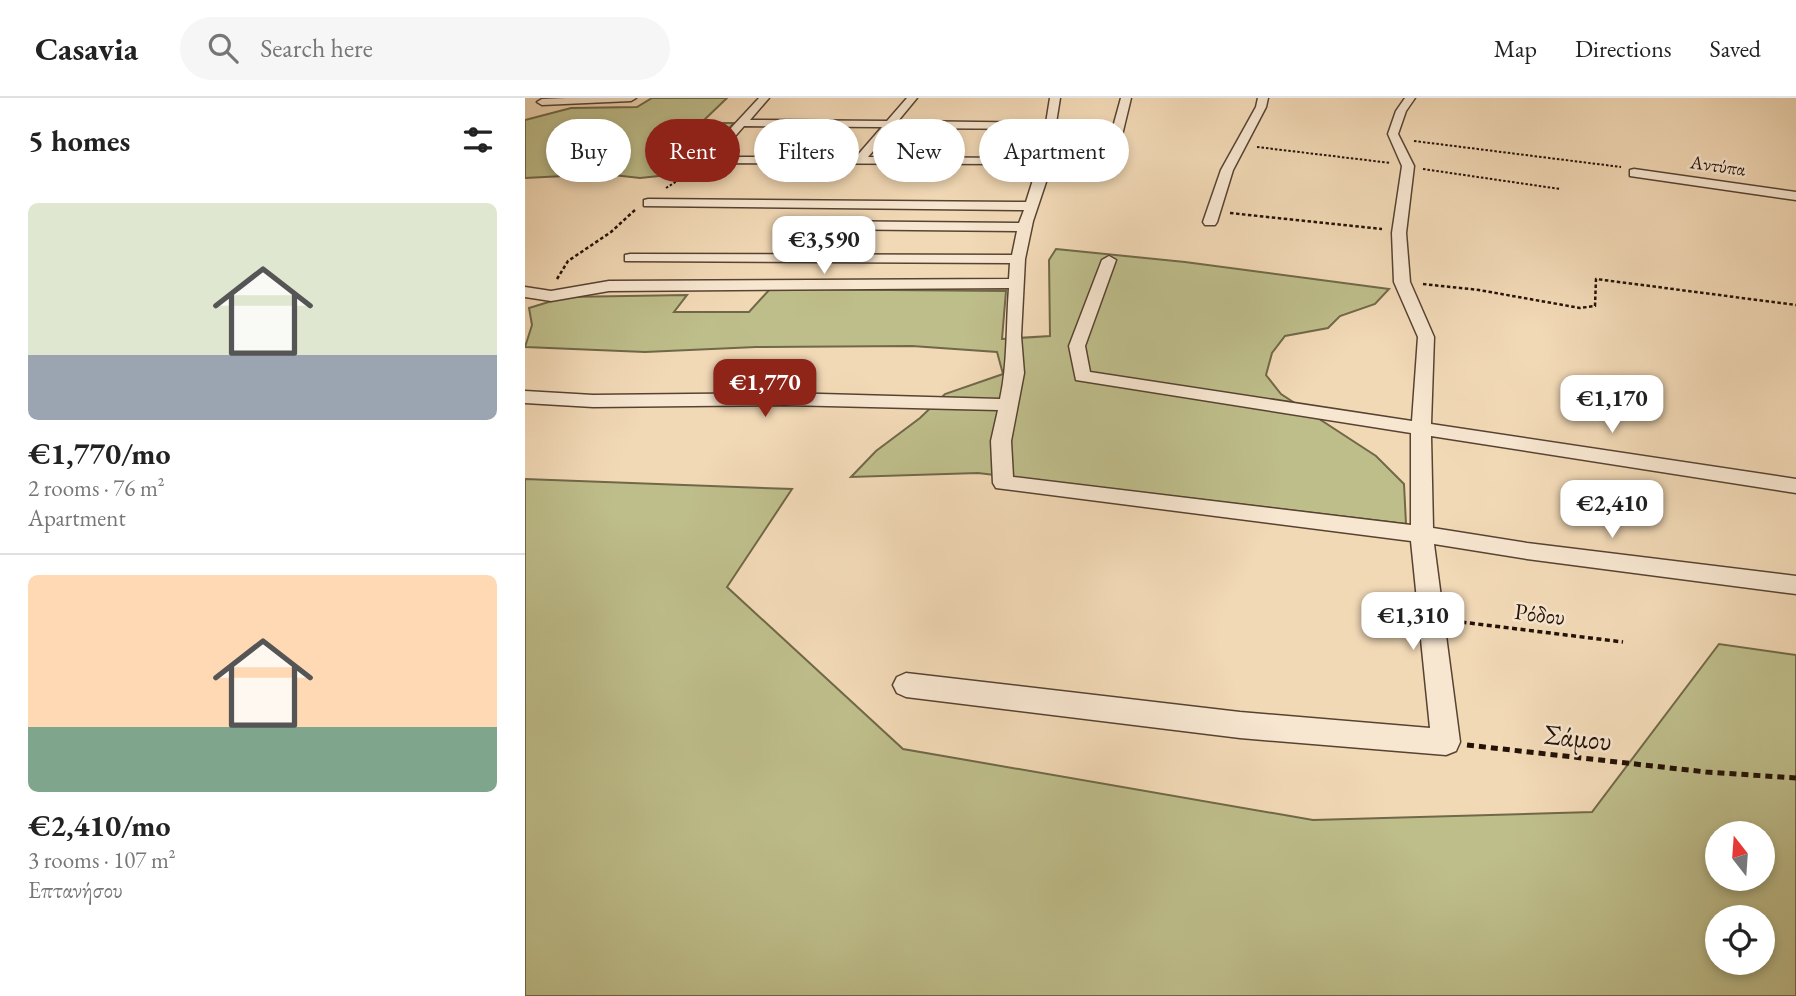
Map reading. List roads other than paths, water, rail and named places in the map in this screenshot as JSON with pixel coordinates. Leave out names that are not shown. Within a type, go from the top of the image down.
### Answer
[{"type":"street","points":[[541,103],[631,98]]},
{"type":"street","points":[[740,127],[764,98]]},
{"type":"street","points":[[896,119],[912,98]]},
{"type":"street","points":[[1051,119],[1055,98]]},
{"type":"street","points":[[1121,119],[1126,98]]},
{"type":"street","points":[[1212,216],[1226,180],[1227,170],[1252,119],[1261,107],[1263,98]]},
{"type":"street","points":[[906,685],[1240,725],[1446,742],[1422,534],[1421,430],[1426,337],[1402,282],[1399,230],[1408,166],[1395,139],[1394,130],[1410,98]]},
{"type":"street","points":[[744,123],[873,124]]},
{"type":"street","points":[[859,161],[873,145]]},
{"type":"street","points":[[859,162],[979,161]]},
{"type":"street","name":"Αντύπα","points":[[1631,171],[1796,196]]},
{"type":"street","points":[[1040,182],[1025,227],[1019,259],[1013,336],[1015,373],[1001,441],[1003,483],[1422,534],[1527,551],[1796,585]]},
{"type":"street","points":[[648,203],[1031,206]]},
{"type":"street","points":[[814,226],[1025,227]]},
{"type":"street","points":[[630,258],[1019,259]]},
{"type":"street","points":[[1109,260],[1076,346],[1082,376],[1421,430],[1531,443],[1796,486]]},
{"type":"street","points":[[525,292],[551,296],[609,286],[1017,283]]},
{"type":"street","points":[[525,397],[593,401],[785,399],[1007,405]]}]
